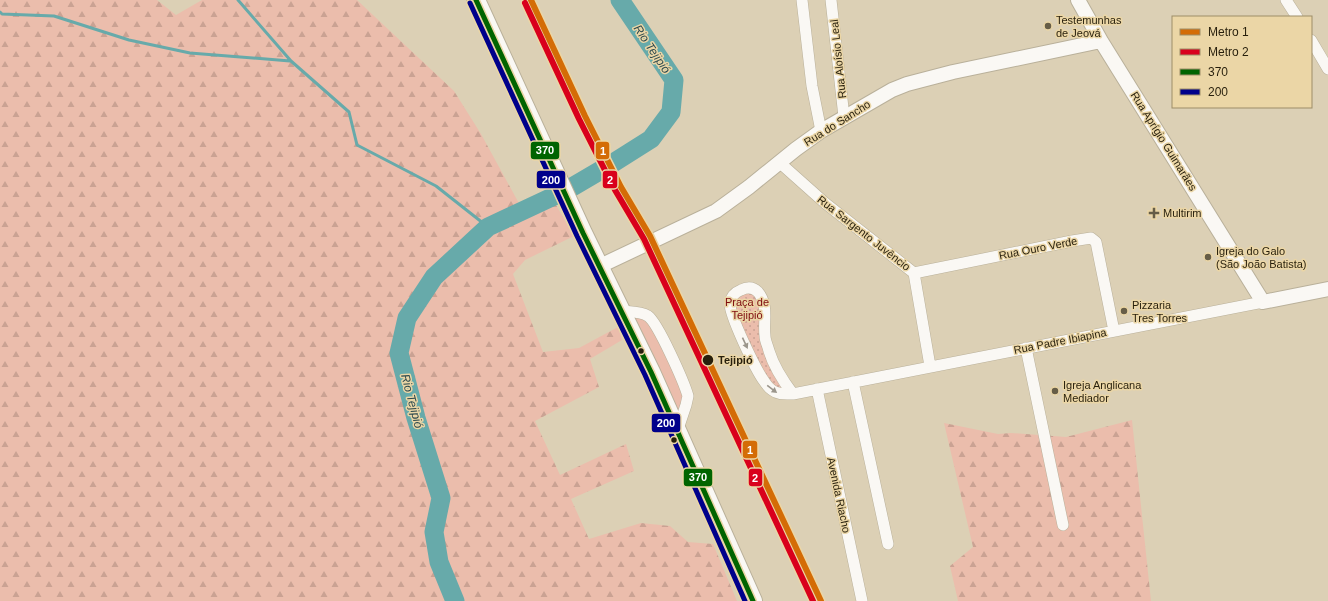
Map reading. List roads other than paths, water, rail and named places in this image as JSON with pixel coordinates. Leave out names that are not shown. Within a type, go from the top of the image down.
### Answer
[{"type":"main road","points":[[476,0],[583,233],[651,372],[753,601]]},
{"type":"street","points":[[802,0],[812,86],[821,131]]},
{"type":"street","name":"Rua Aloísio Leal","points":[[831,0],[844,117]]},
{"type":"street","name":"Rua Aprígio Guimarães","points":[[1078,0],[1101,41],[1263,302]]},
{"type":"street","points":[[1286,0],[1296,16]]},
{"type":"street","name":"Rua do Sancho","points":[[600,266],[716,210],[749,187],[779,162],[821,131],[892,90],[907,84],[953,72],[1101,41]]},
{"type":"street","points":[[1312,42],[1328,69]]},
{"type":"street","name":"Rua Sargento Juvêncio","points":[[779,162],[825,203],[914,273],[930,366]]},
{"type":"street","name":"Rua Ouro Verde","points":[[914,273],[1091,238],[1096,242],[1114,331]]},
{"type":"street","name":"Rua Padre Ibiapina","points":[[793,394],[783,381],[770,354],[765,338],[765,313],[764,303],[761,296],[756,290],[750,288],[743,289],[732,296],[730,302],[732,314],[745,344],[768,387],[779,394],[793,394],[1328,289]]},
{"type":"street","points":[[621,312],[641,313],[647,315],[655,323],[666,346],[688,396],[677,432]]},
{"type":"street","points":[[1026,348],[1063,525]]},
{"type":"street","points":[[853,382],[888,544]]},
{"type":"street","name":"Avenida Riacho","points":[[817,389],[862,601]]},
{"type":"waterway","points":[[238,0],[291,61],[349,112],[357,145],[436,186],[488,227]]},
{"type":"waterway","name":"Rio Tejipió","points":[[455,601],[439,562],[434,532],[441,498],[416,418],[399,353],[407,318],[434,277],[488,227],[567,190],[613,163],[651,139],[671,112],[674,80],[620,0]]},
{"type":"waterway","points":[[0,12],[2,14],[54,16],[129,40],[190,53],[290,61]]},
{"type":"metro line","name":"1","points":[[531,0],[585,116],[621,187],[650,236],[821,601]]},
{"type":"metro line","name":"2","points":[[525,3],[579,119],[615,190],[644,239],[813,601]]},
{"type":"place","name":"Testemunhas de Jeová","points":[[1048,26]]},
{"type":"place","name":"Multirim","points":[[1154,213]]},
{"type":"place","name":"Igreja do Galo (São João Batista)","points":[[1208,257]]},
{"type":"place","name":"Pizzaria Tres Torres","points":[[1124,311]]},
{"type":"place","name":"Tejipió","points":[[708,360]]},
{"type":"place","name":"Igreja Anglicana Mediador","points":[[1055,391]]},
{"type":"park label","name":"Praça de Tejipió","points":[[747,308]]}]
